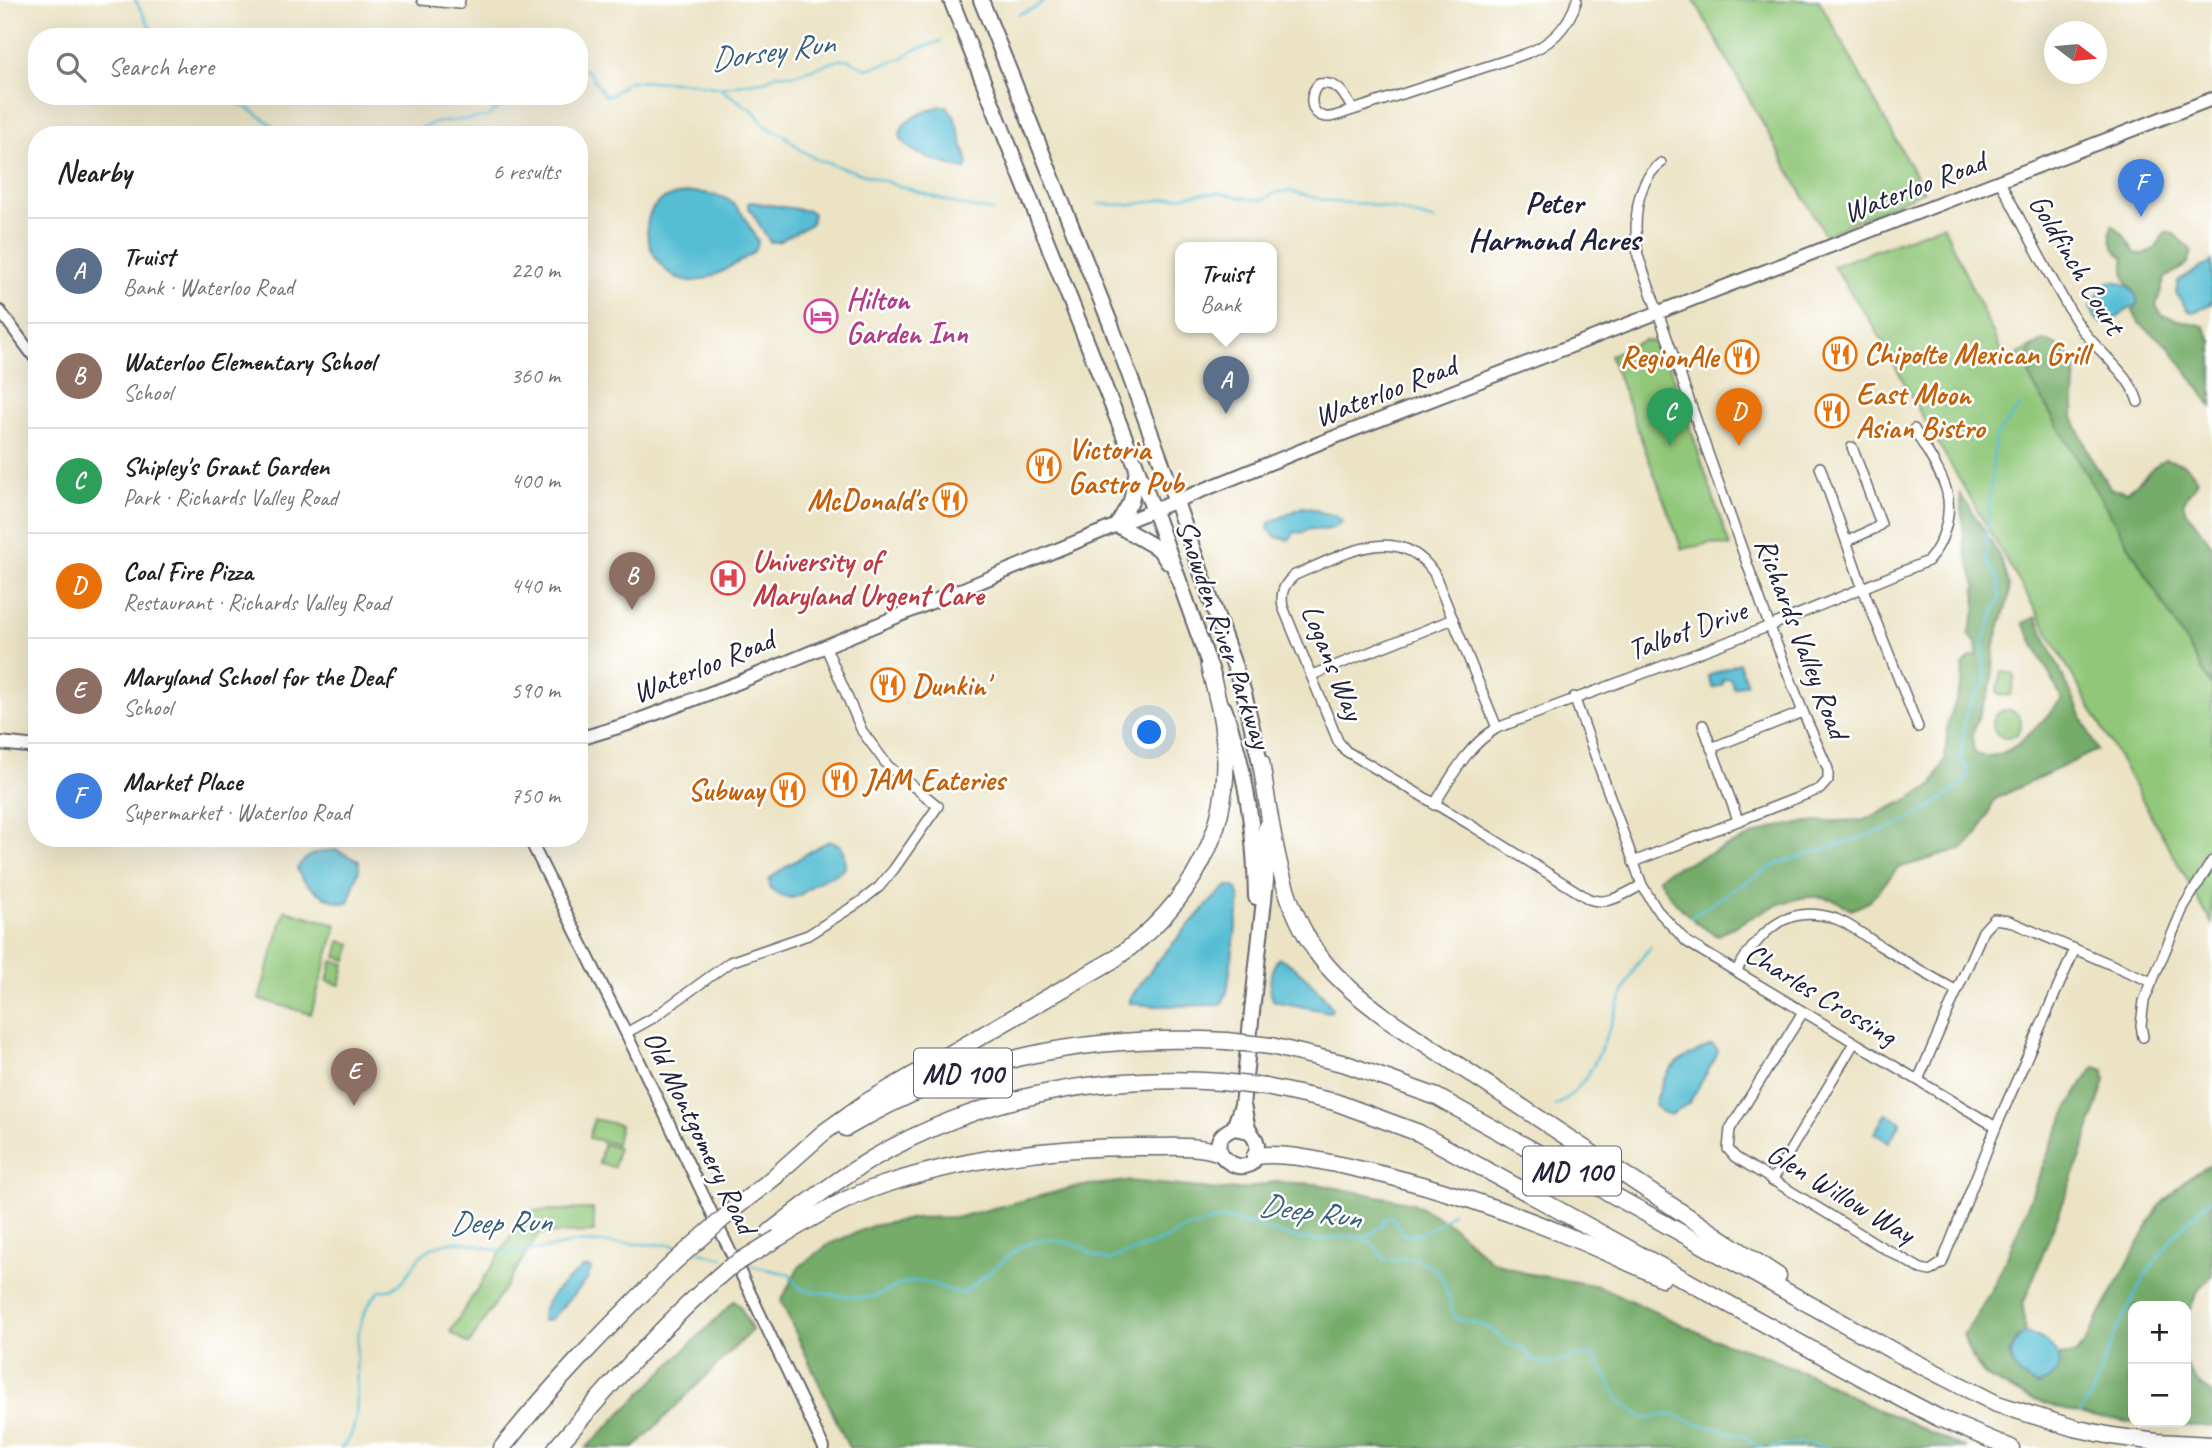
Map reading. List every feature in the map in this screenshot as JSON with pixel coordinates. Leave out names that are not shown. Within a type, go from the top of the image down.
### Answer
[{"type":"highway","points":[[768,1182],[824,1133],[865,1103],[1122,953],[1141,940],[1179,901],[1208,850],[1223,791],[1226,760],[1223,729],[1209,666]]},
{"type":"highway","points":[[1261,762],[1273,834],[1290,904],[1321,958],[1340,978],[1388,1019],[1858,1331]]},
{"type":"highway","name":"MD 100","points":[[502,1448],[582,1356],[673,1263],[768,1182],[828,1138],[872,1112],[960,1074],[1053,1049],[1098,1042],[1150,1039],[1226,1041],[1271,1046],[1346,1063],[1437,1097],[1858,1331],[1997,1404],[2035,1417],[2112,1436],[2212,1445]]},
{"type":"highway","name":"MD 100","points":[[774,1235],[852,1171],[892,1147],[973,1112],[1058,1089],[1100,1083],[1180,1079],[1266,1087],[1335,1102],[1419,1133],[1939,1418],[2011,1448]]},
{"type":"highway","points":[[556,1448],[633,1361],[722,1274],[774,1235],[846,1199],[924,1173],[967,1164],[1084,1149],[1190,1147],[1220,1153]]},
{"type":"highway","points":[[1255,1156],[1277,1154],[1326,1163],[1385,1175],[1472,1199],[1571,1236],[1788,1336]]},
{"type":"main road","name":"Snowden River Parkway","points":[[951,0],[1154,511],[1232,728],[1244,778],[1256,880],[1258,944]]},
{"type":"main road","name":"Snowden River Parkway","points":[[981,0],[1111,325],[1177,502],[1244,693],[1261,762],[1266,830],[1266,881],[1242,1105],[1234,1128],[1220,1140],[1220,1153]]},
{"type":"main road","name":"Waterloo Road","points":[[588,736],[673,708],[1322,442],[2212,99]]},
{"type":"main road","points":[[1137,468],[1131,501],[1117,524],[1159,549],[1175,571]]},
{"type":"main road","points":[[0,743],[28,746]]},
{"type":"main road","name":"Snowden River Parkway","points":[[1242,1105],[1249,1131],[1257,1144],[1255,1156]]},
{"type":"main road","points":[[1234,1128],[1249,1131]]},
{"type":"main road","points":[[1220,1153],[1228,1163],[1240,1166],[1246,1165],[1255,1156]]},
{"type":"street","points":[[422,0],[459,4],[460,0]]},
{"type":"street","points":[[1353,110],[1339,88],[1333,84],[1319,84],[1314,89],[1311,103],[1319,114],[1331,117],[1353,110],[1534,51],[1565,27],[1577,0]]},
{"type":"street","name":"Richards Valley Road","points":[[1633,862],[1820,789],[1828,780],[1828,769],[1802,712],[1770,626],[1638,256],[1635,228],[1645,184],[1650,173],[1661,163]]},
{"type":"street","name":"Goldfinch Court","points":[[2000,182],[2077,323],[2098,351],[2127,379],[2138,402]]},
{"type":"street","points":[[0,311],[28,349]]},
{"type":"street","name":"Talbot Drive","points":[[1434,805],[1456,768],[1472,748],[1482,737],[1497,728],[1770,626],[1928,561],[1940,545],[1946,520],[1947,492],[1914,429]]},
{"type":"street","points":[[1847,541],[1881,524],[1853,447]]},
{"type":"street","points":[[1820,467],[1863,589],[1918,727]]},
{"type":"street","name":"Logans Way","points":[[1497,728],[1434,573],[1427,562],[1413,552],[1399,546],[1382,544],[1363,548],[1295,575],[1283,589],[1283,607],[1338,741],[1346,751],[1589,899],[1598,902],[1611,901],[1642,885]]},
{"type":"street","points":[[1312,675],[1453,619]]},
{"type":"street","points":[[626,1033],[653,1018],[730,962],[808,935],[860,902],[879,887],[894,869],[938,806],[888,766],[862,731],[825,645]]},
{"type":"street","name":"Charles Crossing","points":[[1574,697],[1642,885],[1657,910],[1687,942],[1996,1127]]},
{"type":"street","points":[[1711,748],[1802,712]]},
{"type":"street","points":[[1703,726],[1738,820]]},
{"type":"street","name":"Old Montgomery Road","points":[[533,847],[626,1033],[824,1448]]},
{"type":"street","points":[[2143,1037],[2141,1012],[2152,982],[2184,906],[2212,861]]},
{"type":"street","points":[[1736,971],[1761,934],[1776,923],[1798,916],[1824,916],[1844,923],[1910,965],[1957,990]]},
{"type":"street","points":[[1918,1080],[1983,931],[1994,919],[2009,920],[2152,982]]},
{"type":"street","points":[[1996,1127],[2075,949]]},
{"type":"street","name":"Glen Willow Way","points":[[1803,1012],[1728,1137],[1728,1149],[1735,1157],[1772,1181],[1882,1247],[1921,1269],[1930,1271],[1942,1263],[1996,1127]]},
{"type":"street","points":[[1772,1181],[1854,1043]]},
{"type":"green space","points":[[1694,0],[1819,0],[1924,191],[1825,235]]},
{"type":"green space","points":[[1943,225],[2006,362],[2032,346],[2027,365],[2033,384],[2212,686],[2212,924],[2039,616],[1918,409],[1878,333],[1833,266]]},
{"type":"green space","points":[[2112,225],[2123,234],[2135,253],[2143,255],[2156,248],[2165,232],[2174,234],[2192,251],[2186,265],[2165,278],[2156,306],[2163,316],[2204,326],[2212,341],[2212,407],[2170,348],[2139,323],[2131,307],[2133,290],[2126,280],[2124,258],[2114,248],[2111,240]]},
{"type":"green space","points":[[1644,340],[1656,343],[1666,355],[1730,547],[1711,543],[1682,549],[1610,355]]},
{"type":"green space","points":[[2045,340],[2060,347],[2076,366],[2073,417],[2092,460],[2111,489],[2127,492],[2165,459],[2185,465],[2197,481],[2183,503],[2212,545],[2212,686],[2033,384],[2027,363],[2028,353]]},
{"type":"green space","points":[[1960,494],[1999,556],[2005,570],[2009,594],[1995,645],[1992,683],[1974,728],[1975,754],[1988,756],[2012,748],[2035,729],[2062,699],[2023,623],[2036,617],[2097,750],[1995,799],[1979,833],[1963,849],[1898,868],[1869,902],[1851,910],[1831,899],[1801,898],[1772,907],[1717,936],[1699,925],[1684,911],[1658,878],[1669,870],[1772,828],[1808,822],[1864,820],[1933,785],[1945,759],[1948,723],[1962,683],[1963,665],[1971,657],[1977,656],[1976,643],[1968,635],[1975,613],[1976,586],[1965,550]]},
{"type":"green space","points":[[2001,673],[2015,677],[2011,694],[2008,696],[1997,691]]},
{"type":"green space","points":[[2007,710],[2017,714],[2021,724],[2017,734],[2007,738],[1997,734],[1993,724],[1997,714]]},
{"type":"green space","points":[[285,910],[337,925],[311,1014],[259,999]]},
{"type":"green space","points":[[340,941],[352,944],[347,960],[336,957]]},
{"type":"green space","points":[[332,961],[345,964],[340,985],[327,981]]},
{"type":"green space","points":[[2095,1067],[2104,1070],[2105,1080],[2081,1156],[2023,1305],[2025,1333],[2017,1339],[2009,1355],[2014,1367],[2038,1385],[2051,1377],[2056,1370],[2059,1356],[2075,1354],[2084,1344],[2158,1208],[2189,1177],[2212,1164],[2212,1276],[2199,1289],[2191,1306],[2191,1301],[2128,1301],[2128,1422],[2054,1407],[2006,1387],[1983,1373],[1971,1355],[1963,1335],[1991,1291],[2013,1244],[2051,1146],[2081,1085]]},
{"type":"green space","points":[[594,1119],[620,1125],[616,1144],[589,1138]]},
{"type":"green space","points":[[603,1144],[618,1147],[614,1167],[599,1164]]},
{"type":"green space","points":[[1128,1181],[1221,1190],[1245,1189],[1274,1182],[1317,1184],[1413,1203],[1451,1225],[1490,1260],[1524,1273],[1599,1286],[1713,1339],[1755,1352],[1815,1377],[1873,1408],[1967,1448],[849,1448],[781,1301],[798,1268],[829,1244],[872,1226],[915,1218],[959,1217],[1075,1187]]},
{"type":"green space","points":[[593,1209],[594,1232],[539,1234],[469,1344],[450,1332],[527,1211]]},
{"type":"green space","points":[[734,1301],[740,1306],[752,1330],[634,1448],[586,1448]]},
{"type":"green space","points":[[2191,1373],[2196,1382],[2212,1393],[2212,1426],[2191,1426]]},
{"type":"water","points":[[941,106],[947,106],[954,116],[968,163],[966,169],[917,153],[901,138],[905,124]]},
{"type":"water","points":[[691,192],[718,195],[734,204],[758,241],[754,252],[744,259],[698,281],[680,279],[669,273],[659,263],[648,237],[647,223],[651,211],[660,201]]},
{"type":"water","points":[[751,202],[809,211],[813,213],[811,224],[778,242],[770,242],[748,206]]},
{"type":"water","points":[[2212,261],[2212,303],[2194,312],[2188,311],[2176,293],[2178,281]]},
{"type":"water","points":[[2112,281],[2134,292],[2137,306],[2104,324],[2096,319],[2090,307],[2106,283]]},
{"type":"water","points":[[1303,507],[1335,515],[1342,521],[1331,529],[1295,532],[1289,540],[1276,537],[1268,529],[1269,523]]},
{"type":"water","points":[[1739,663],[1747,683],[1734,688],[1730,678],[1723,679],[1722,685],[1713,688],[1708,676]]},
{"type":"water","points":[[830,841],[841,846],[845,868],[792,898],[771,890],[769,880],[772,877]]},
{"type":"water","points":[[336,850],[359,861],[348,903],[318,892],[305,881],[297,869],[304,860],[314,854]]},
{"type":"water","points":[[1228,886],[1237,889],[1240,899],[1227,992],[1221,1005],[1155,1006],[1129,1003],[1143,980],[1174,942]]},
{"type":"water","points":[[1279,958],[1293,966],[1317,989],[1329,1004],[1332,1010],[1330,1012],[1274,1001],[1270,979]]},
{"type":"water","points":[[1712,1045],[1718,1050],[1716,1057],[1689,1103],[1671,1115],[1661,1112],[1655,1105],[1668,1072],[1681,1060]]},
{"type":"water","points":[[1886,1113],[1901,1122],[1889,1142],[1874,1133]]},
{"type":"water","points":[[582,1268],[591,1269],[587,1280],[550,1320],[542,1321],[545,1305],[550,1298]]},
{"type":"water","points":[[2025,1333],[2036,1336],[2053,1348],[2059,1364],[2050,1379],[2038,1385],[2022,1376],[2013,1362],[2013,1347]]},
{"type":"waterway","name":"Dorsey Run","points":[[135,0],[151,28]]},
{"type":"waterway","name":"Dorsey Run","points":[[1019,14],[1035,8],[1044,0]]},
{"type":"waterway","name":"Dorsey Run","points":[[588,72],[604,95],[610,96],[629,81],[685,82],[720,88],[767,80],[777,74],[793,75],[839,60],[848,59],[867,69],[900,59],[915,50],[941,41]]},
{"type":"waterway","points":[[721,89],[755,112],[765,126],[785,136],[818,160],[960,205],[993,211]]},
{"type":"waterway","name":"Dorsey Run","points":[[241,105],[273,126]]},
{"type":"waterway","name":"Dorsey Run","points":[[426,126],[486,117],[503,105]]},
{"type":"waterway","points":[[1099,204],[1130,205],[1202,193],[1222,193],[1254,200],[1265,199],[1276,192],[1289,191],[1332,202],[1368,204],[1399,210],[1435,221]]},
{"type":"waterway","points":[[1691,917],[1777,864],[1897,826],[1925,811],[1968,777],[1968,769],[1961,762],[1964,729],[1973,699],[1986,682],[1983,643],[2000,598],[1998,579],[1987,560],[1995,437],[2021,405]]},
{"type":"waterway","points":[[1555,1106],[1573,1092],[1588,1074],[1599,1054],[1626,985],[1651,947]]},
{"type":"waterway","points":[[2080,1413],[2093,1393],[2113,1338],[2144,1277],[2178,1231],[2212,1198]]},
{"type":"waterway","points":[[1364,1239],[1381,1226],[1385,1219],[1392,1217],[1403,1234],[1410,1235],[1430,1229],[1452,1212]]},
{"type":"waterway","name":"Deep Run","points":[[751,1266],[790,1274],[798,1287],[805,1290],[870,1297],[917,1281],[965,1292],[1020,1247],[1049,1239],[1082,1247],[1094,1256],[1109,1260],[1168,1238],[1183,1229],[1221,1219],[1234,1220],[1296,1238],[1316,1240],[1350,1236],[1373,1244],[1386,1261],[1413,1258],[1434,1269],[1443,1281],[1457,1319],[1488,1327],[1508,1344],[1524,1348],[1532,1360],[1553,1363],[1581,1355],[1596,1358],[1620,1401],[1643,1418],[1674,1414],[1688,1421],[1746,1437],[1755,1446],[1763,1448]]},
{"type":"waterway","name":"Deep Run","points":[[341,1448],[351,1435],[356,1418],[356,1352],[366,1309],[380,1291],[400,1284],[423,1254],[433,1248],[454,1242],[511,1252],[551,1248],[575,1242],[673,1245],[682,1248]]},
{"type":"waterway","name":"Deep Run","points":[[696,1251],[723,1258]]},
{"type":"waterway","name":"Deep Run","points":[[1770,1448],[1801,1443],[1829,1448]]},
{"type":"place","name":"Market Place","points":[[2141,217]]},
{"type":"place","name":"Hilton Garden Inn","points":[[821,316]]},
{"type":"place","name":"Chipolte Mexican Grill","points":[[1840,354]]},
{"type":"place","name":"RegionAle","points":[[1742,357]]},
{"type":"place","name":"East Moon Asian Bistro","points":[[1832,411]]},
{"type":"place","name":"Truist","points":[[1226,414]]},
{"type":"place","name":"Shipley's Grant Garden","points":[[1670,446]]},
{"type":"place","name":"Coal Fire Pizza","points":[[1739,446]]},
{"type":"place","name":"Victoria Gastro Pub","points":[[1044,466]]},
{"type":"place","name":"McDonald's","points":[[950,500]]},
{"type":"place","name":"University of Maryland Urgent Care","points":[[728,578]]},
{"type":"place","name":"Waterloo Elementary School","points":[[632,610]]},
{"type":"place","name":"Dunkin'","points":[[888,685]]},
{"type":"place","name":"JAM Eateries","points":[[840,780]]},
{"type":"place","name":"Subway","points":[[788,790]]},
{"type":"place","name":"Maryland School for the Deaf","points":[[354,1106]]},
{"type":"district","name":"Peter Harmond Acres","points":[[1554,220]]}]
